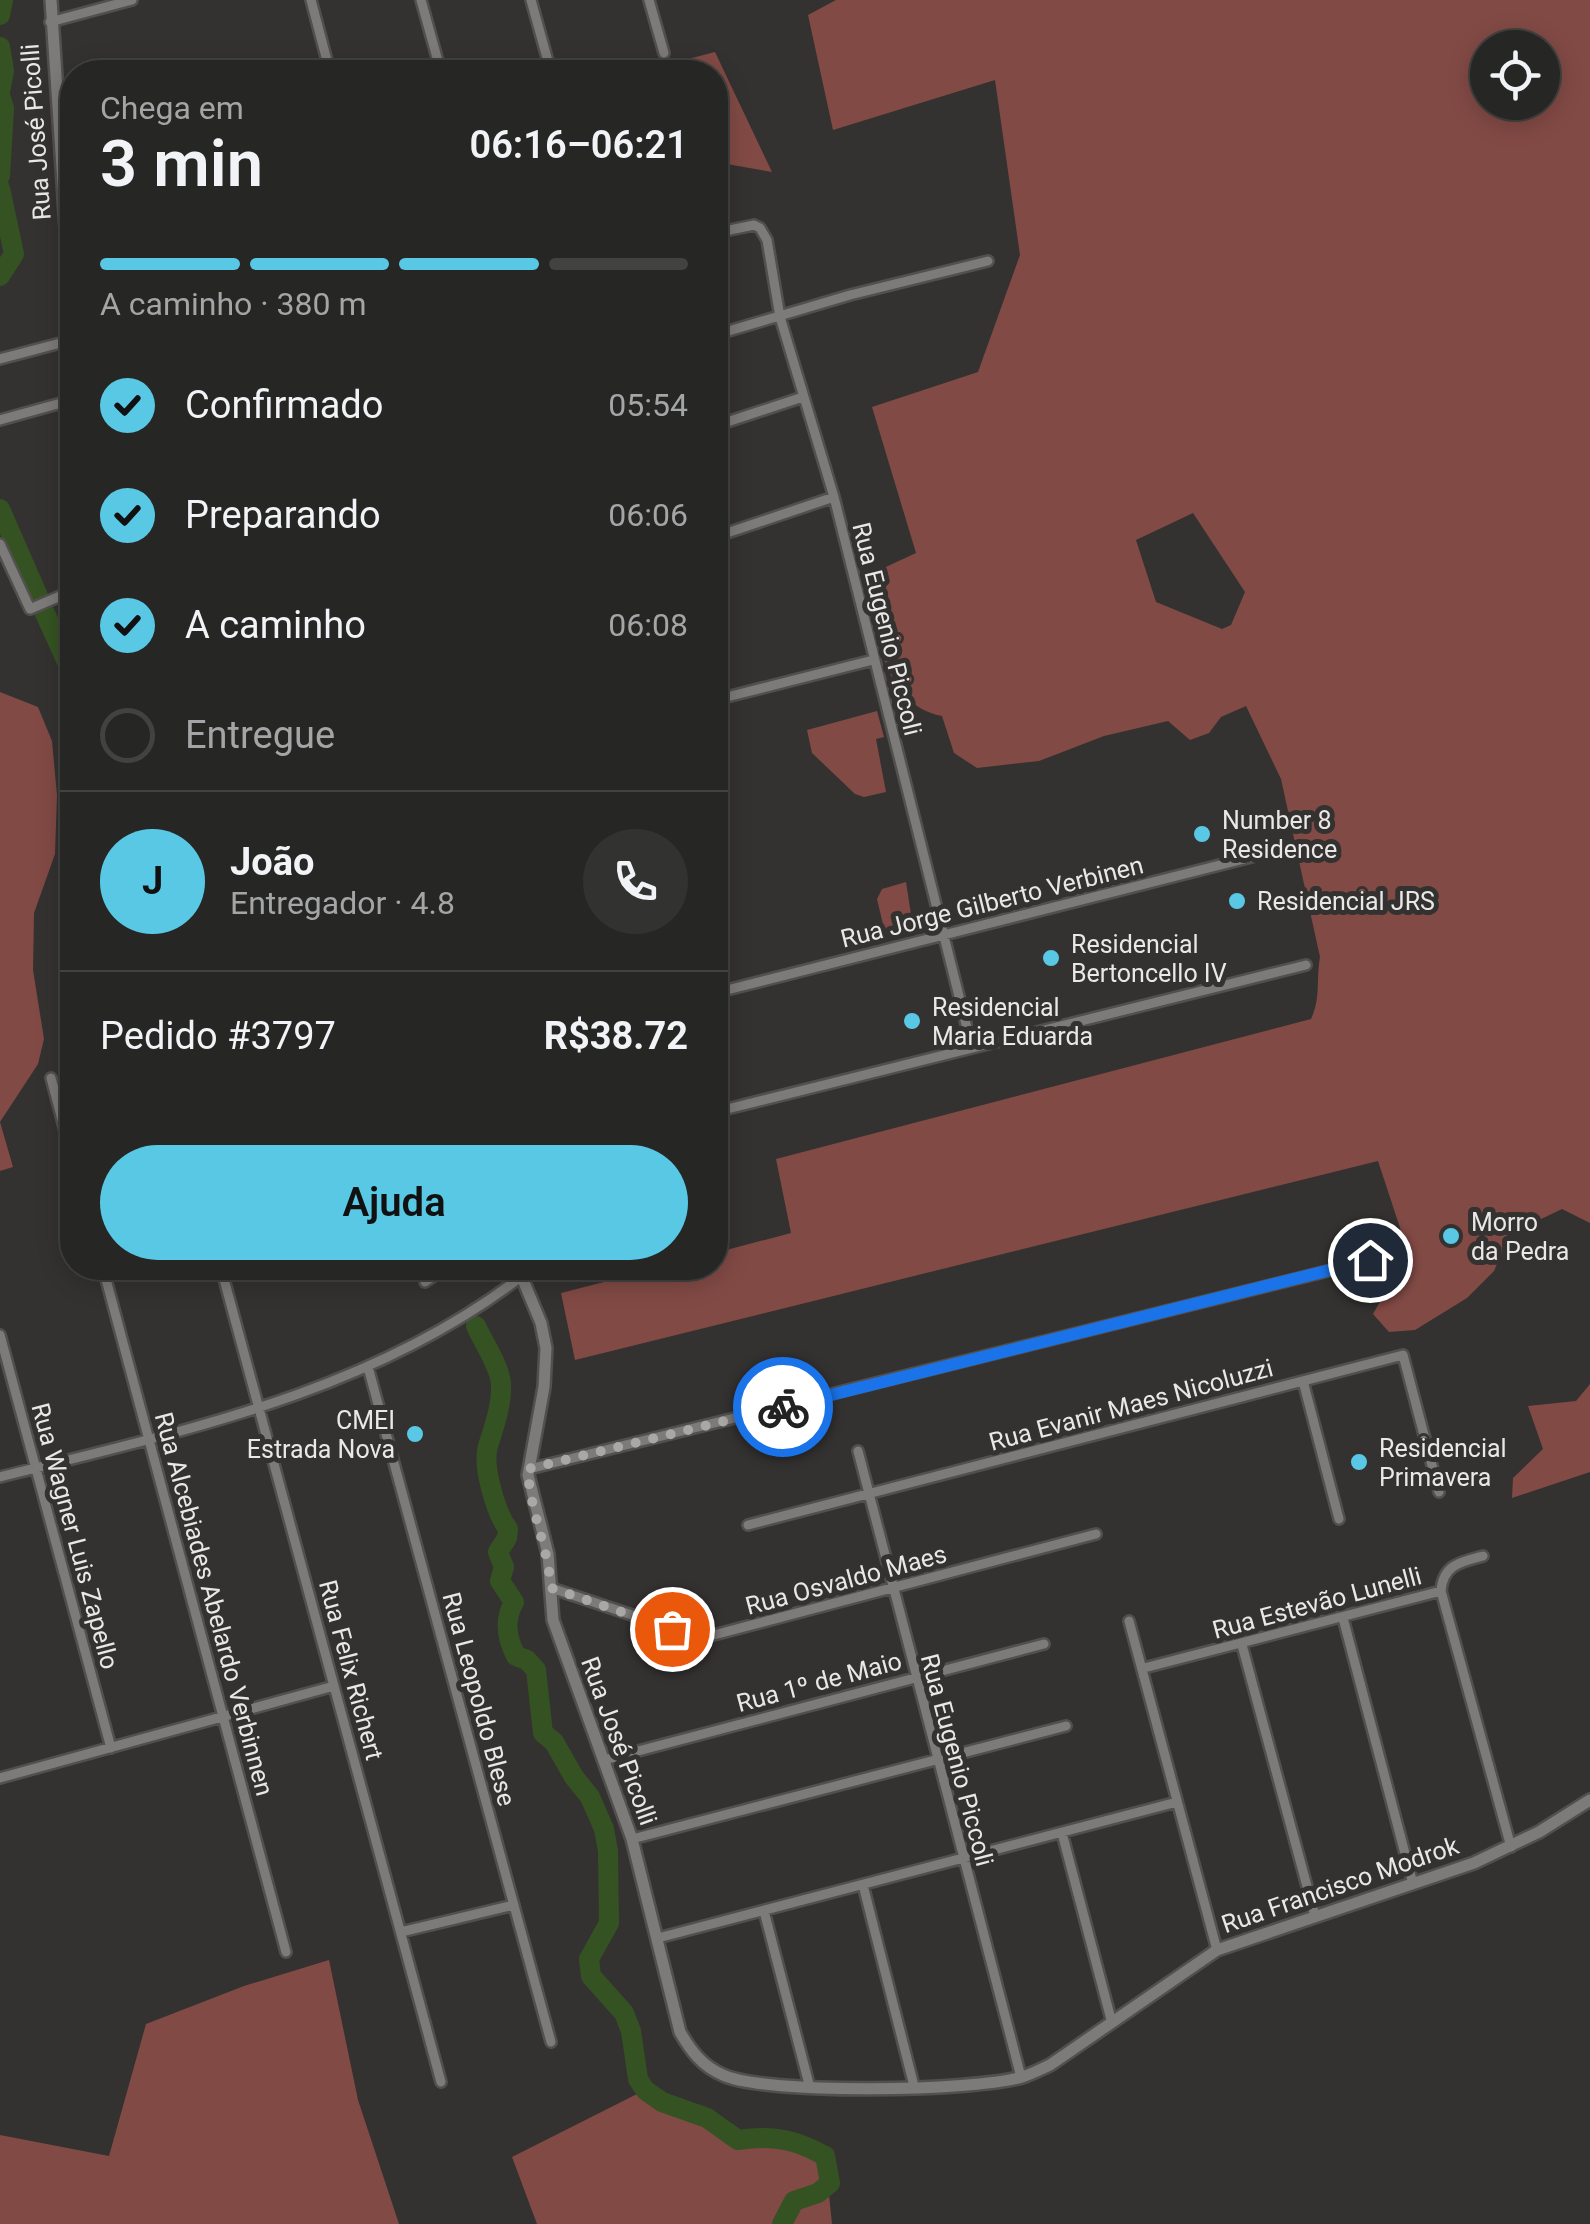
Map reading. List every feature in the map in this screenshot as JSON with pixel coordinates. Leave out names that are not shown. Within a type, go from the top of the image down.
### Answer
[{"type":"street","name":"Rua José Picolli","points":[[51,0],[60,154]]},
{"type":"street","points":[[50,22],[132,0]]},
{"type":"street","points":[[311,0],[327,60]]},
{"type":"street","points":[[421,0],[438,60]]},
{"type":"street","points":[[531,0],[547,60]]},
{"type":"street","points":[[648,0],[664,53]]},
{"type":"street","name":"Rua Eugenio Piccoli","points":[[728,230],[754,226],[760,228],[767,240],[780,318],[834,497],[972,1048]]},
{"type":"street","points":[[728,332],[850,295],[988,261]]},
{"type":"street","points":[[0,359],[60,343]]},
{"type":"street","points":[[728,422],[802,397]]},
{"type":"street","points":[[0,420],[60,403]]},
{"type":"street","points":[[728,533],[834,497]]},
{"type":"street","points":[[0,544],[30,609],[60,596]]},
{"type":"street","points":[[728,697],[873,660]]},
{"type":"street","name":"Rua Jorge Gilberto Verbinen","points":[[728,990],[1279,850]]},
{"type":"street","points":[[728,1109],[1306,965]]},
{"type":"street","points":[[51,1078],[60,1112]]},
{"type":"street","points":[[528,1469],[1396,1254]]},
{"type":"street","name":"Rua Alcebiades Abelardo Verbinnen","points":[[105,1280],[286,1952]]},
{"type":"street","name":"Rua Felix Richert","points":[[224,1280],[441,2082]]},
{"type":"street","points":[[0,1478],[260,1409],[368,1367],[423,1342],[509,1280]]},
{"type":"street","name":"Rua José Picolli","points":[[523,1280],[541,1323],[547,1359],[528,1469],[548,1554],[558,1640],[632,1839],[658,1938]]},
{"type":"street","name":"Rua Wagner Luis Zapello","points":[[0,1335],[110,1748]]},
{"type":"street","name":"Rua Evanir Maes Nicoluzzi","points":[[748,1526],[1404,1355],[1440,1492]]},
{"type":"street","name":"Rua Leopoldo Blese","points":[[368,1367],[551,2042]]},
{"type":"street","points":[[1303,1381],[1339,1519]]},
{"type":"street","name":"Rua Eugenio Piccoli","points":[[858,1451],[1021,2077]]},
{"type":"street","name":"Rua Osvaldo Maes","points":[[551,1588],[700,1637],[1096,1534]]},
{"type":"street","name":"Rua Estevão Lunelli","points":[[1144,1668],[1441,1591],[1442,1578],[1449,1568],[1483,1556]]},
{"type":"street","points":[[1441,1591],[1511,1847]]},
{"type":"street","points":[[1343,1618],[1413,1884]]},
{"type":"street","points":[[1129,1621],[1217,1950]]},
{"type":"street","name":"Rua 1º de Maio","points":[[604,1760],[1044,1644]]},
{"type":"street","points":[[1242,1645],[1315,1916]]},
{"type":"street","points":[[0,1778],[334,1686]]},
{"type":"street","points":[[632,1839],[1066,1726]]},
{"type":"street","name":"Rua Francisco Modrok","points":[[658,1938],[680,2032],[706,2066],[738,2081],[810,2088],[914,2086],[1021,2077],[1050,2065],[1217,1950],[1474,1864],[1590,1800]]},
{"type":"street","points":[[658,1938],[1177,1802]]},
{"type":"street","points":[[1062,1833],[1112,2022]]},
{"type":"street","points":[[863,1885],[914,2086]]},
{"type":"street","points":[[401,1932],[514,1905]]},
{"type":"street","points":[[764,1911],[810,2088]]},
{"type":"shaded area","points":[[836,0],[1590,0],[1590,1223],[1562,1209],[1510,1234],[1494,1271],[1467,1298],[1415,1330],[1389,1332],[1373,1314],[1408,1252],[1378,1161],[575,1360],[561,1293],[612,1280],[728,1280],[728,1250],[791,1233],[776,1159],[1311,1019],[1316,1004],[1320,957],[1281,779],[1246,706],[1221,717],[1209,733],[1190,740],[1168,721],[1104,736],[1039,761],[977,768],[954,753],[942,716],[922,709],[906,696],[885,661],[864,577],[916,553],[872,407],[978,372],[1020,255],[995,80],[833,130],[808,15]],"holes":[[[1193,513],[1245,592],[1231,625],[1222,629],[1156,602],[1136,540]]]},
{"type":"shaded area","points":[[715,52],[719,60],[684,60]]},
{"type":"shaded area","points":[[728,79],[772,172],[728,164]]},
{"type":"shaded area","points":[[0,692],[38,707],[52,741],[57,795],[55,854],[34,913],[33,970],[44,1039],[38,1064],[0,1122]]},
{"type":"shaded area","points":[[877,711],[884,737],[876,739],[886,792],[864,797],[855,794],[812,753],[807,730]]},
{"type":"shaded area","points":[[906,882],[913,927],[909,932],[886,937],[877,899],[882,889]]},
{"type":"shaded area","points":[[0,1122],[13,1167],[0,1171]]},
{"type":"shaded area","points":[[1590,1384],[1590,1472],[1512,1498],[1513,1478],[1543,1449],[1528,1406],[1576,1401]]},
{"type":"shaded area","points":[[329,1960],[358,2100],[399,2224],[0,2224],[0,2135],[109,2156],[146,2024],[244,1986]]},
{"type":"shaded area","points":[[645,2090],[662,2102],[707,2118],[738,2140],[783,2140],[825,2156],[832,2224],[537,2224],[512,2157]]},
{"type":"waterway","points":[[0,15],[3,0]]},
{"type":"waterway","points":[[0,47],[4,71],[0,92]]},
{"type":"waterway","points":[[0,96],[4,108],[0,176]]},
{"type":"waterway","points":[[0,188],[14,254],[0,276]]},
{"type":"waterway","points":[[0,509],[38,596]]},
{"type":"waterway","points":[[43,609],[60,647]]},
{"type":"waterway","points":[[476,1326],[501,1384],[487,1465],[495,1501],[508,1529],[498,1552],[504,1567],[500,1581],[514,1602],[508,1635],[516,1656],[527,1660],[536,1670],[543,1733],[554,1742],[590,1797],[604,1829],[608,1851],[609,1923],[589,1959],[591,1976],[624,2013],[631,2031],[638,2079],[645,2090],[662,2102],[707,2118],[738,2140],[783,2140],[825,2156],[830,2183],[818,2193],[794,2201],[782,2224]]},
{"type":"way so far","points":[[672,1629],[551,1588],[550,1564],[528,1469],[783,1407]]},
{"type":"place","name":"Number 8 Residence","points":[[1202,834]]},
{"type":"place","name":"Residencial JRS","points":[[1237,901]]},
{"type":"place","name":"Residencial Bertoncello IV","points":[[1051,958]]},
{"type":"place","name":"Residencial Maria Eduarda","points":[[912,1021]]},
{"type":"place","name":"Morro da Pedra","points":[[1451,1236]]},
{"type":"place","name":"CMEI Estrada Nova","points":[[415,1434]]},
{"type":"place","name":"Residencial Primavera","points":[[1359,1462]]},
{"type":"route","points":[[783,1407],[1370,1260]]}]
